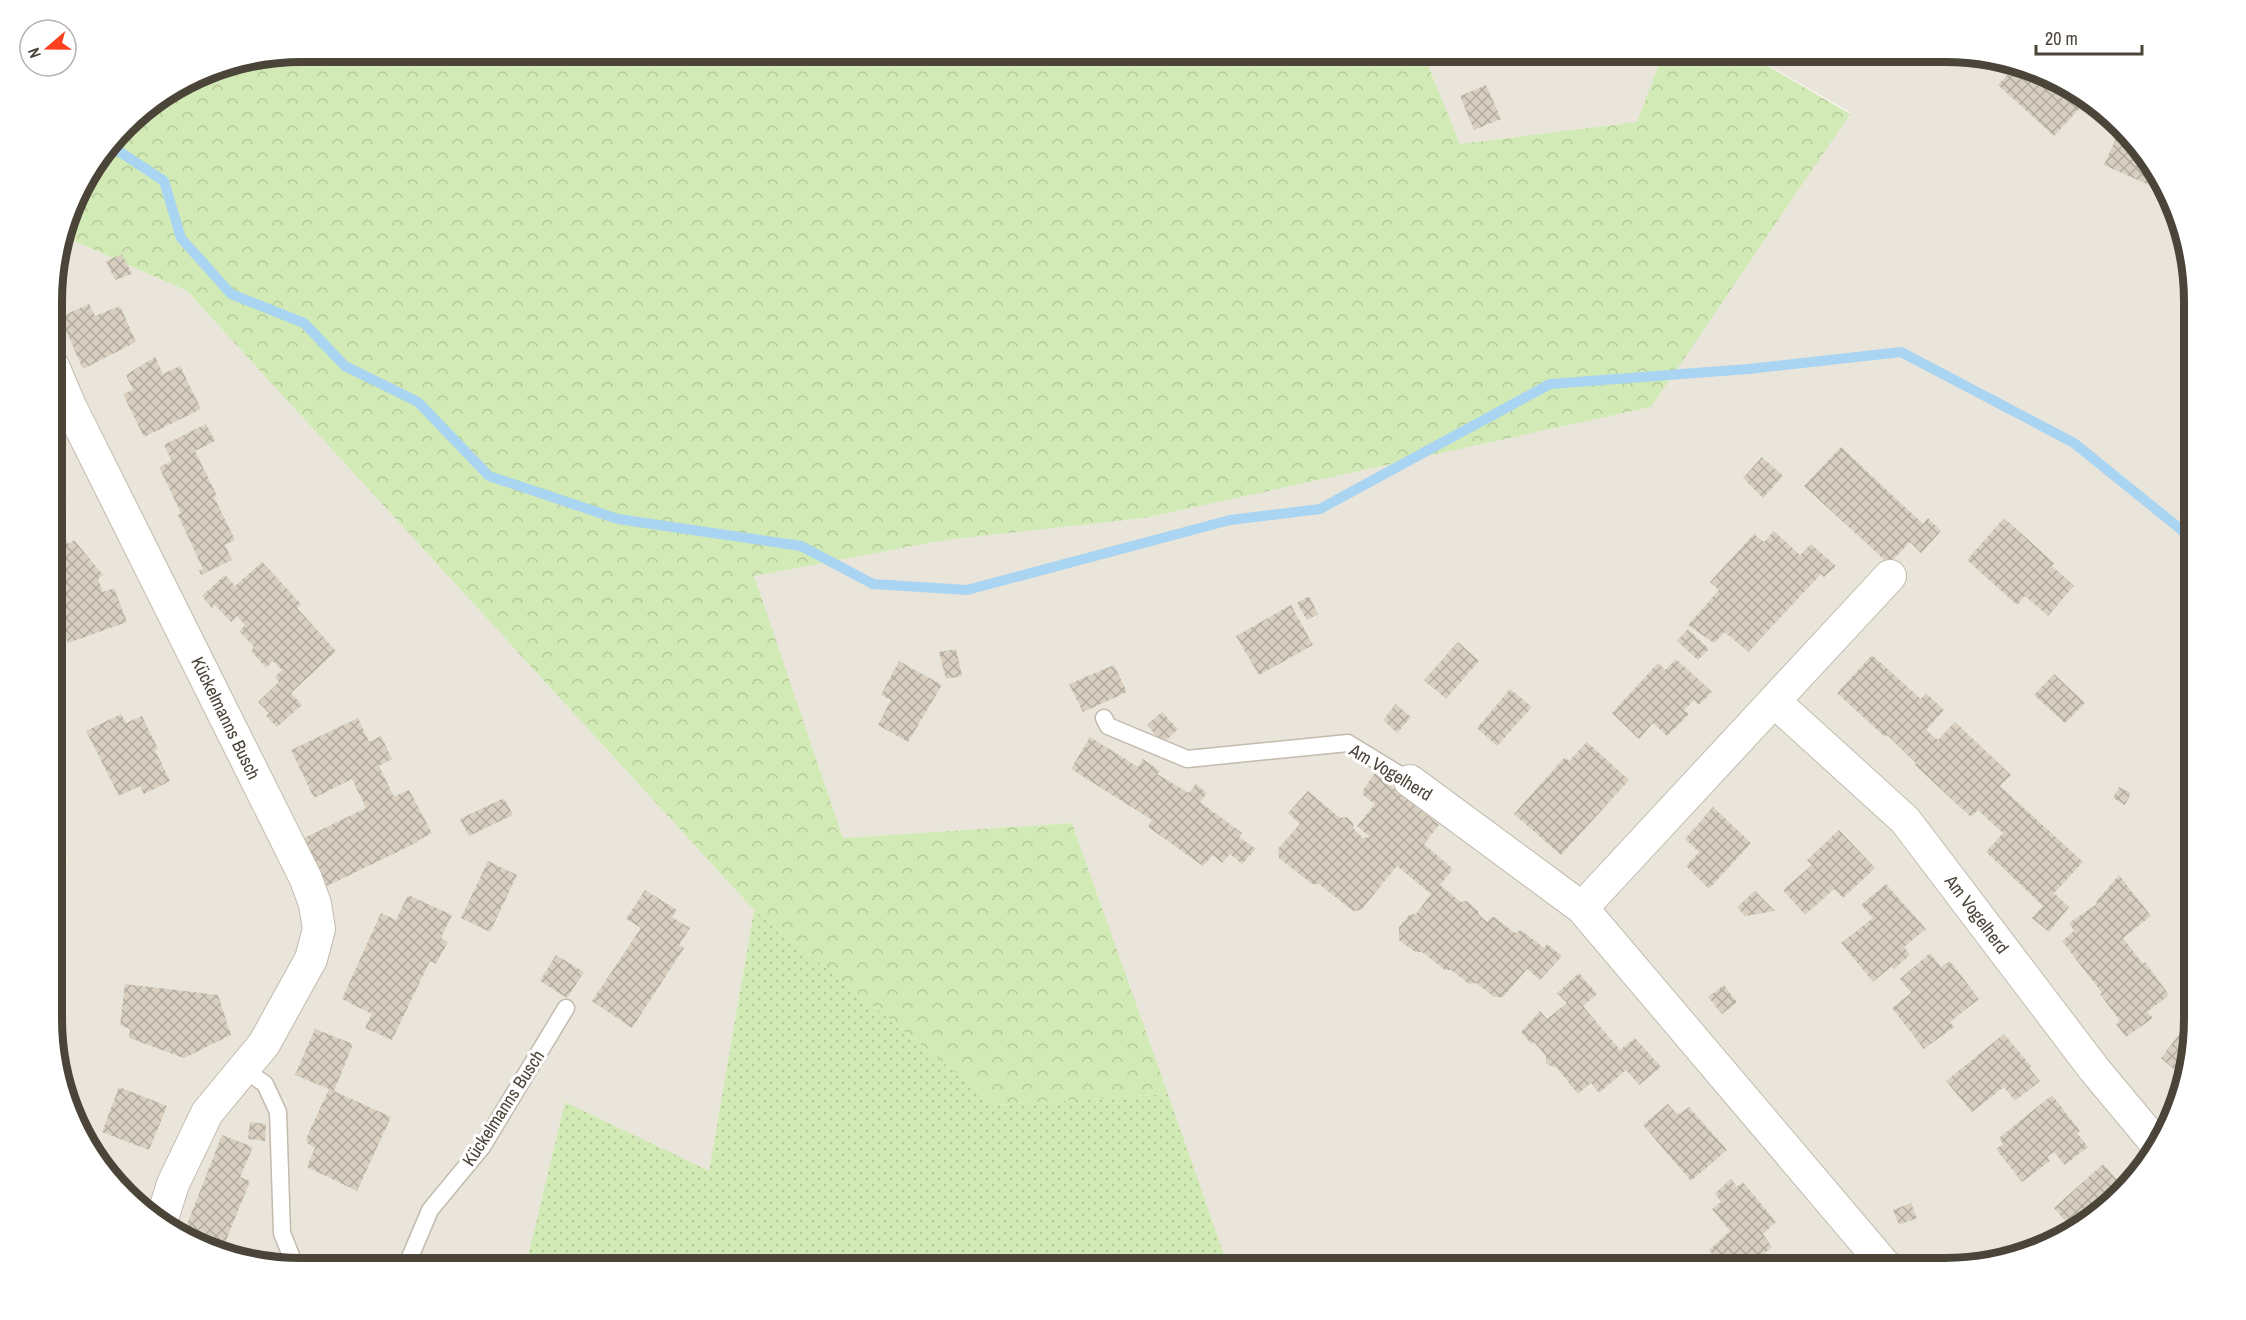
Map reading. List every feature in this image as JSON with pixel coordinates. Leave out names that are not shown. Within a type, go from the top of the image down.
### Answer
[{"type":"street","name":"Kückelmanns Busch","points":[[61,385],[296,858],[315,904],[319,929],[311,958],[264,1044],[207,1113],[173,1184],[163,1215]]},
{"type":"street","points":[[1582,908],[1890,576]]},
{"type":"street","name":"Am Vogelherd","points":[[1774,701],[1905,820],[2094,1069],[2152,1139]]},
{"type":"street","name":"Am Vogelherd","points":[[1410,781],[1582,908],[1879,1258]]},
{"type":"lane","name":"Am Vogelherd","points":[[1104,718],[1108,726],[1187,759],[1348,743],[1410,781]]},
{"type":"lane","name":"Kückelmanns Busch","points":[[410,1258],[430,1210],[482,1147],[566,1008]]},
{"type":"lane","points":[[244,1070],[265,1084],[278,1112],[282,1233],[292,1258]]},
{"type":"shaded area","points":[[1426,62],[1660,62],[1637,122],[1460,144]]},
{"type":"shaded area","points":[[1763,62],[1961,62],[1992,66],[2022,74],[2051,86],[2078,102],[2103,121],[2125,143],[2152,181],[2172,224],[2180,254],[2184,285],[2184,1035],[2180,1066],[2172,1096],[2160,1125],[2135,1165],[2091,1209],[2051,1234],[2022,1246],[1992,1254],[1961,1258],[1225,1258],[1072,823],[843,838],[753,576],[945,540],[1145,518],[1650,407],[1850,112]]},
{"type":"shaded area","points":[[70,239],[187,291],[754,910],[709,1172],[565,1103],[528,1258],[285,1258],[254,1254],[224,1246],[195,1234],[155,1209],[121,1177],[94,1139],[74,1096],[66,1066],[61,1019],[61,878],[68,862],[61,834],[61,301]]},
{"type":"shaded area","points":[[61,834],[68,862],[61,878]]},
{"type":"green space","points":[[285,62],[1426,62],[1460,144],[1637,122],[1660,62],[1761,62],[1850,114],[1651,407],[1145,518],[945,540],[754,576],[843,838],[1072,823],[1168,1094],[996,1105],[754,910],[187,291],[70,239],[80,209],[111,155],[155,111],[195,86],[224,74],[254,66]]},
{"type":"green space","points":[[754,910],[996,1105],[1168,1094],[1225,1258],[528,1258],[565,1102],[709,1171]]},
{"type":"building","points":[[2011,71],[2051,86],[2083,105],[2054,136],[1998,85]]},
{"type":"building","points":[[1486,85],[1501,119],[1474,130],[1460,96]]},
{"type":"building","points":[[2117,135],[2135,155],[2156,188],[2104,165]]},
{"type":"building","points":[[122,254],[132,274],[115,280],[106,261]]},
{"type":"building","points":[[89,304],[95,316],[120,306],[136,342],[83,369],[61,317]]},
{"type":"building","points":[[155,357],[163,374],[180,366],[201,409],[144,437],[123,394],[133,390],[126,375]]},
{"type":"building","points":[[206,424],[215,441],[195,451],[235,540],[225,545],[232,560],[201,575],[199,570],[203,569],[178,515],[181,513],[159,467],[172,461],[164,445]]},
{"type":"building","points":[[1841,447],[1923,524],[1928,518],[1941,531],[1921,553],[1910,542],[1889,564],[1804,486]]},
{"type":"building","points":[[1762,457],[1783,476],[1763,498],[1743,478]]},
{"type":"building","points":[[2004,518],[2054,563],[2052,566],[2074,586],[2048,616],[2025,596],[2017,605],[1967,560]]},
{"type":"building","points":[[1774,531],[1800,555],[1811,544],[1836,566],[1824,577],[1821,574],[1748,652],[1725,632],[1714,643],[1688,625],[1719,590],[1710,582],[1754,534],[1764,542]]},
{"type":"building","points":[[61,534],[69,544],[74,540],[103,575],[98,579],[103,592],[114,588],[127,622],[68,643],[61,623]]},
{"type":"building","points":[[262,562],[301,604],[297,608],[336,651],[291,693],[302,705],[277,727],[266,716],[269,713],[258,702],[279,682],[275,677],[282,670],[273,661],[266,668],[251,651],[254,647],[239,631],[245,625],[237,616],[231,622],[215,605],[212,608],[202,596],[225,575],[235,586]]},
{"type":"building","points":[[1309,596],[1318,614],[1307,620],[1297,603]]},
{"type":"building","points":[[1291,605],[1313,645],[1259,675],[1236,636]]},
{"type":"building","points":[[1688,629],[1709,649],[1698,660],[1677,641]]},
{"type":"building","points":[[1458,642],[1479,661],[1446,699],[1424,680]]},
{"type":"building","points":[[956,649],[962,676],[946,679],[939,652]]},
{"type":"building","points":[[1872,655],[1921,699],[1926,693],[1944,710],[1926,730],[1938,740],[1955,722],[2011,775],[2000,786],[2083,862],[2054,893],[2069,907],[2049,932],[2032,918],[2043,906],[1986,852],[2003,833],[1978,810],[1971,817],[1915,765],[1916,763],[1887,735],[1885,737],[1837,693]]},
{"type":"building","points":[[1676,659],[1712,692],[1699,705],[1694,700],[1684,710],[1689,714],[1667,736],[1653,723],[1639,739],[1612,713],[1658,663],[1665,670]]},
{"type":"building","points":[[899,661],[942,685],[908,742],[878,725],[891,700],[881,695]]},
{"type":"building","points":[[1114,665],[1127,692],[1083,712],[1069,684]]},
{"type":"building","points":[[2054,674],[2085,703],[2065,723],[2034,695]]},
{"type":"building","points":[[1510,689],[1532,707],[1497,746],[1477,728]]},
{"type":"building","points":[[1396,704],[1411,717],[1397,733],[1383,720]]},
{"type":"building","points":[[1162,712],[1178,729],[1163,743],[1147,725]]},
{"type":"building","points":[[121,714],[126,723],[142,716],[170,781],[144,794],[140,786],[119,796],[86,731]]},
{"type":"building","points":[[358,718],[369,742],[381,736],[392,759],[379,766],[393,795],[409,790],[432,833],[327,886],[304,838],[366,808],[352,779],[314,798],[291,750]]},
{"type":"building","points":[[1090,737],[1138,767],[1143,759],[1160,771],[1157,774],[1189,793],[1196,784],[1207,793],[1200,802],[1242,833],[1239,837],[1256,849],[1242,864],[1230,854],[1222,863],[1213,855],[1203,866],[1148,827],[1152,820],[1071,769]]},
{"type":"building","points":[[1587,742],[1629,780],[1561,855],[1514,814],[1565,757],[1569,761]]},
{"type":"building","points":[[1375,773],[1439,825],[1424,844],[1453,869],[1440,885],[1461,902],[1467,901],[1487,922],[1494,917],[1515,933],[1521,930],[1544,948],[1547,944],[1562,956],[1540,980],[1527,969],[1503,997],[1494,997],[1476,983],[1469,984],[1451,970],[1445,970],[1422,952],[1415,952],[1399,940],[1399,927],[1409,915],[1416,914],[1431,894],[1397,866],[1361,910],[1353,911],[1319,884],[1312,884],[1279,858],[1278,849],[1300,824],[1288,813],[1308,791],[1340,818],[1347,817],[1363,838],[1370,837],[1357,826],[1375,804],[1363,795],[1363,790]]},
{"type":"building","points":[[2119,787],[2131,793],[2125,805],[2113,798]]},
{"type":"building","points":[[504,798],[513,815],[469,836],[460,819]]},
{"type":"building","points":[[1713,807],[1751,843],[1709,889],[1686,866],[1699,852],[1685,839]]},
{"type":"building","points":[[1839,830],[1875,868],[1843,898],[1834,889],[1805,915],[1783,890],[1812,865],[1807,860]]},
{"type":"building","points":[[488,861],[517,875],[490,932],[461,918]]},
{"type":"building","points":[[2119,875],[2151,916],[2123,938],[2143,964],[2145,962],[2169,995],[2147,1012],[2153,1018],[2126,1037],[2116,1024],[2120,1021],[2100,994],[2102,993],[2062,941],[2074,931],[2069,923],[2097,904],[2096,902]]},
{"type":"building","points":[[1886,884],[1926,929],[1904,947],[1910,955],[1894,969],[1892,966],[1873,982],[1841,943],[1873,918],[1861,905]]},
{"type":"building","points":[[645,890],[677,910],[672,917],[690,928],[679,945],[684,948],[632,1028],[592,1001],[641,928],[626,919]]},
{"type":"building","points":[[1755,891],[1775,911],[1745,916],[1737,907]]},
{"type":"building","points":[[408,895],[452,915],[441,938],[448,942],[436,964],[430,961],[392,1040],[365,1028],[372,1014],[342,999],[381,913],[396,920]]},
{"type":"building","points":[[1930,953],[1941,967],[1950,961],[1979,999],[1950,1022],[1954,1027],[1924,1049],[1892,1008],[1911,993],[1900,979]]},
{"type":"building","points":[[556,955],[584,972],[567,998],[540,981]]},
{"type":"building","points":[[1579,973],[1597,994],[1583,1006],[1620,1050],[1635,1038],[1661,1067],[1639,1085],[1626,1070],[1599,1093],[1591,1083],[1578,1094],[1557,1068],[1546,1064],[1546,1056],[1521,1032],[1540,1011],[1547,1019],[1567,1003],[1557,993]]},
{"type":"building","points":[[125,984],[218,995],[231,1035],[184,1058],[129,1038],[130,1029],[120,1025]]},
{"type":"building","points":[[1724,985],[1737,1002],[1722,1014],[1708,997]]},
{"type":"building","points":[[2184,1028],[2178,1073],[2161,1058]]},
{"type":"building","points":[[315,1029],[353,1044],[334,1091],[391,1117],[357,1191],[307,1167],[315,1148],[308,1144],[306,1139],[329,1089],[295,1075]]},
{"type":"building","points":[[2004,1034],[2031,1066],[2029,1068],[2040,1081],[2015,1101],[2004,1087],[1972,1112],[1946,1081]]},
{"type":"building","points":[[119,1087],[167,1106],[149,1150],[102,1132]]},
{"type":"building","points":[[2052,1095],[2080,1131],[2077,1133],[2088,1147],[2065,1165],[2054,1152],[2047,1157],[2050,1161],[2022,1182],[1996,1149],[2003,1144],[1999,1138]]},
{"type":"building","points":[[1668,1104],[1678,1115],[1689,1107],[1727,1150],[1691,1181],[1643,1125]]},
{"type":"building","points":[[250,1122],[266,1124],[265,1141],[248,1139]]},
{"type":"building","points":[[222,1135],[253,1147],[240,1177],[250,1181],[225,1246],[195,1234],[186,1227]]},
{"type":"building","points":[[2103,1164],[2119,1183],[2091,1209],[2068,1224],[2054,1208]]},
{"type":"building","points":[[1731,1179],[1737,1187],[1743,1182],[1776,1222],[1763,1234],[1772,1247],[1758,1258],[1715,1258],[1709,1250],[1730,1231],[1712,1209],[1721,1202],[1715,1193]]},
{"type":"building","points":[[1911,1203],[1917,1218],[1899,1225],[1893,1210]]},
{"type":"waterway","points":[[116,149],[164,181],[181,238],[231,294],[304,323],[345,366],[418,402],[489,476],[618,519],[801,546],[873,584],[967,590],[1230,520],[1320,509],[1550,384],[1748,369],[1901,352],[2074,443],[2184,532]]}]
